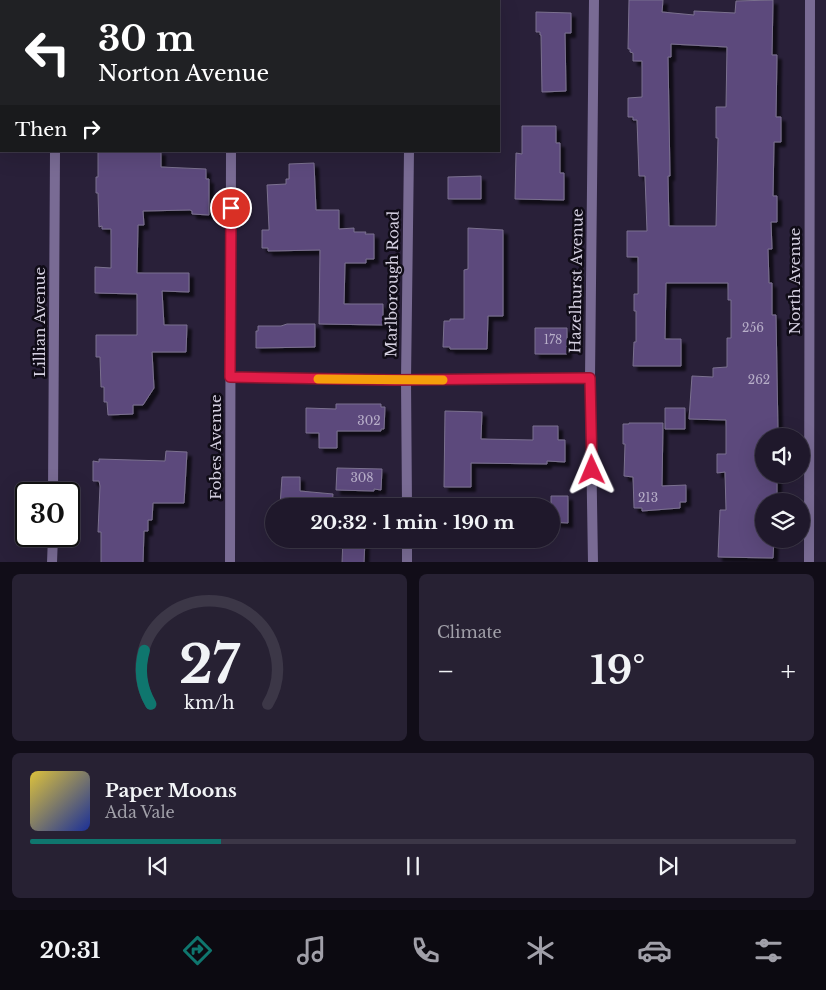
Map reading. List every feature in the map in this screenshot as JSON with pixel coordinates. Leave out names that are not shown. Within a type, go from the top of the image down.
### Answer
[{"type":"street","name":"Hazelhurst Avenue","points":[[593,562],[590,378],[594,0]]},
{"type":"street","name":"North Avenue","points":[[809,562],[810,0]]},
{"type":"street","name":"Lillian Avenue","points":[[53,482],[56,152]]},
{"type":"street","name":"Fobes Avenue","points":[[230,562],[232,152]]},
{"type":"street","name":"Marlborough Road","points":[[407,498],[406,380],[409,152]]},
{"type":"street","points":[[230,377],[406,380],[590,378]]},
{"type":"street","points":[[52,562],[53,547]]},
{"type":"street","points":[[407,548],[407,562]]},
{"type":"building","points":[[629,0],[663,0],[662,12],[694,15],[694,11],[735,13],[736,1],[773,0],[772,55],[777,55],[776,117],[781,117],[781,142],[774,142],[773,196],[777,196],[777,222],[771,222],[772,249],[768,249],[769,283],[772,283],[772,315],[776,315],[778,428],[755,428],[755,483],[777,483],[777,493],[755,493],[755,548],[774,548],[773,558],[718,557],[720,510],[726,510],[725,472],[717,473],[717,454],[726,454],[726,420],[689,419],[692,376],[713,377],[713,368],[727,367],[727,338],[731,338],[731,300],[728,300],[728,283],[666,283],[665,339],[681,339],[681,366],[633,366],[634,342],[636,342],[634,294],[638,294],[638,257],[627,257],[627,231],[647,231],[645,176],[639,176],[637,120],[633,120],[633,117],[628,117],[628,98],[642,97],[642,61],[633,61],[633,53],[630,52],[630,49],[628,49]],"holes":[[[671,44],[727,47],[726,107],[716,107],[716,138],[718,138],[716,226],[669,226],[668,57],[671,57]]]},
{"type":"building","points":[[536,12],[571,13],[571,33],[565,33],[566,91],[542,92],[541,35],[540,32],[536,32]]},
{"type":"building","points":[[522,126],[556,126],[556,143],[560,143],[560,173],[564,173],[564,200],[515,199],[516,153],[522,154]]},
{"type":"building","points":[[98,152],[161,152],[161,167],[206,169],[206,179],[209,179],[209,215],[192,214],[190,210],[143,211],[144,225],[138,225],[137,273],[189,273],[189,292],[162,291],[164,325],[187,325],[186,352],[152,352],[154,388],[143,405],[133,405],[133,414],[108,415],[107,402],[104,402],[104,387],[101,387],[100,357],[96,357],[96,335],[137,335],[137,294],[95,293],[95,267],[111,268],[111,229],[99,227],[98,193],[96,193],[96,177],[98,177]]},
{"type":"building","points":[[314,163],[316,210],[339,210],[339,229],[354,228],[354,232],[374,234],[374,259],[366,259],[366,263],[345,263],[344,304],[383,304],[383,325],[319,324],[320,250],[268,251],[268,248],[262,248],[262,230],[269,230],[267,185],[286,184],[286,179],[289,179],[289,164]]},
{"type":"building","points":[[481,176],[481,199],[448,199],[448,177]]},
{"type":"building","points":[[468,228],[503,230],[503,316],[488,316],[487,349],[450,349],[450,347],[443,347],[444,321],[464,319],[464,270],[468,269]]},
{"type":"building","points":[[287,324],[315,324],[315,347],[256,348],[256,331],[258,331],[258,326],[281,326]]},
{"type":"building","points":[[535,328],[567,328],[567,354],[535,354]]},
{"type":"building","points":[[336,404],[381,404],[381,407],[385,407],[384,429],[381,429],[381,431],[337,431],[337,448],[319,448],[319,433],[306,433],[306,408],[336,409]]},
{"type":"building","points":[[665,408],[685,408],[685,429],[665,429]]},
{"type":"building","points":[[445,411],[482,412],[481,439],[533,440],[533,426],[558,426],[558,440],[565,440],[565,462],[547,461],[547,464],[471,463],[471,487],[444,487]]},
{"type":"building","points":[[663,423],[662,486],[686,485],[686,502],[680,502],[680,508],[642,511],[642,508],[634,508],[633,477],[624,476],[625,444],[623,444],[623,424]]},
{"type":"building","points":[[166,451],[187,452],[184,503],[153,503],[152,520],[148,520],[148,531],[144,531],[143,562],[101,562],[101,532],[98,532],[100,486],[99,481],[93,481],[93,461],[99,462],[99,459],[165,461]]},
{"type":"building","points":[[337,468],[382,469],[381,490],[336,490]]},
{"type":"building","points":[[282,477],[300,477],[300,491],[333,494],[333,498],[281,498]]},
{"type":"building","points":[[551,496],[568,496],[568,523],[560,523],[560,498],[551,498]]},
{"type":"building","points":[[343,548],[365,548],[364,562],[342,562]]},
{"type":"slow traffic","points":[[318,379],[443,380]]},
{"type":"route","points":[[231,208],[230,377],[395,380],[590,378],[592,470]]}]
